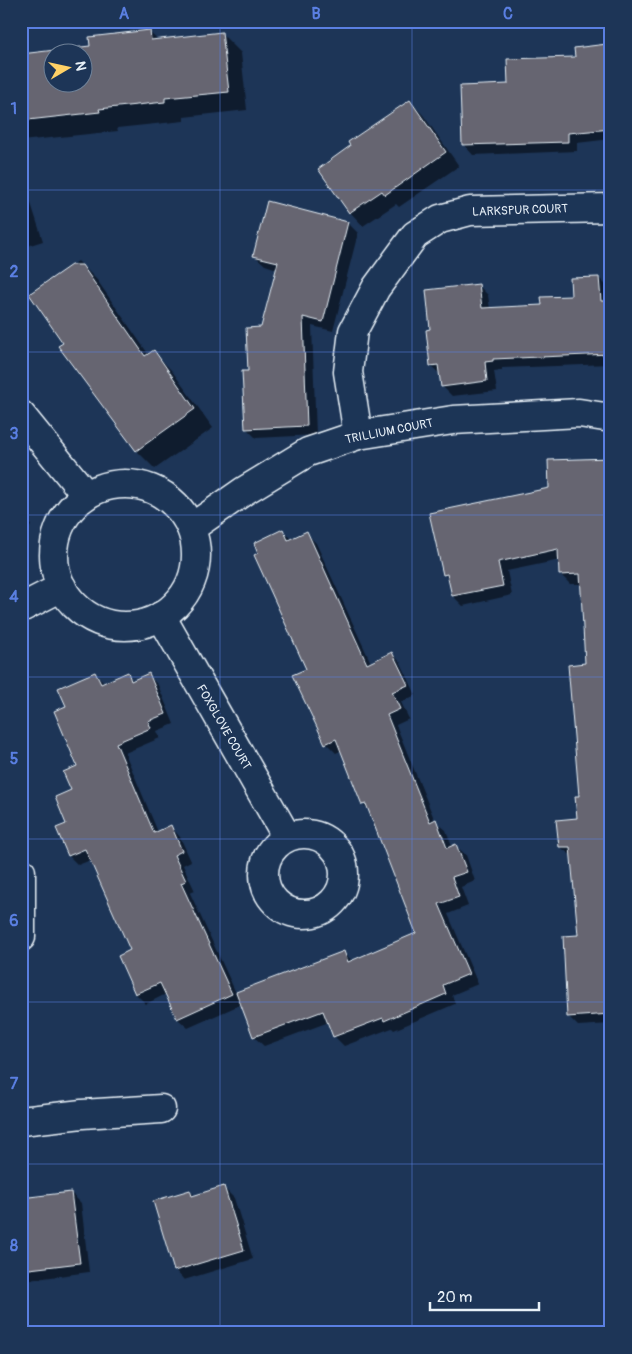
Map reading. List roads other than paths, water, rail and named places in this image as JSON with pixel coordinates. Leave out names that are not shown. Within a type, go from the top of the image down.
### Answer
[{"type":"street","name":"LARKSPUR COURT","points":[[358,435],[348,372],[353,331],[376,288],[415,235],[440,219],[470,211],[611,208]]},
{"type":"street","name":"TRILLIUM COURT","points":[[191,528],[244,491],[308,452],[358,435],[453,420],[579,413],[611,418]]},
{"type":"street","points":[[21,415],[86,495]]},
{"type":"street","points":[[125,483],[146,486],[165,495],[180,510],[191,528],[196,553],[193,578],[180,600],[161,616],[140,625],[117,626],[94,620],[75,606],[62,587],[54,562],[56,537],[67,513],[86,495],[104,486],[125,483]]},
{"type":"street","points":[[21,608],[62,587]]},
{"type":"street","name":"FOXGLOVE COURT","points":[[161,616],[287,838]]},
{"type":"street","points":[[21,937],[22,873]]},
{"type":"street","points":[[21,1121],[82,1114],[162,1109]]}]
